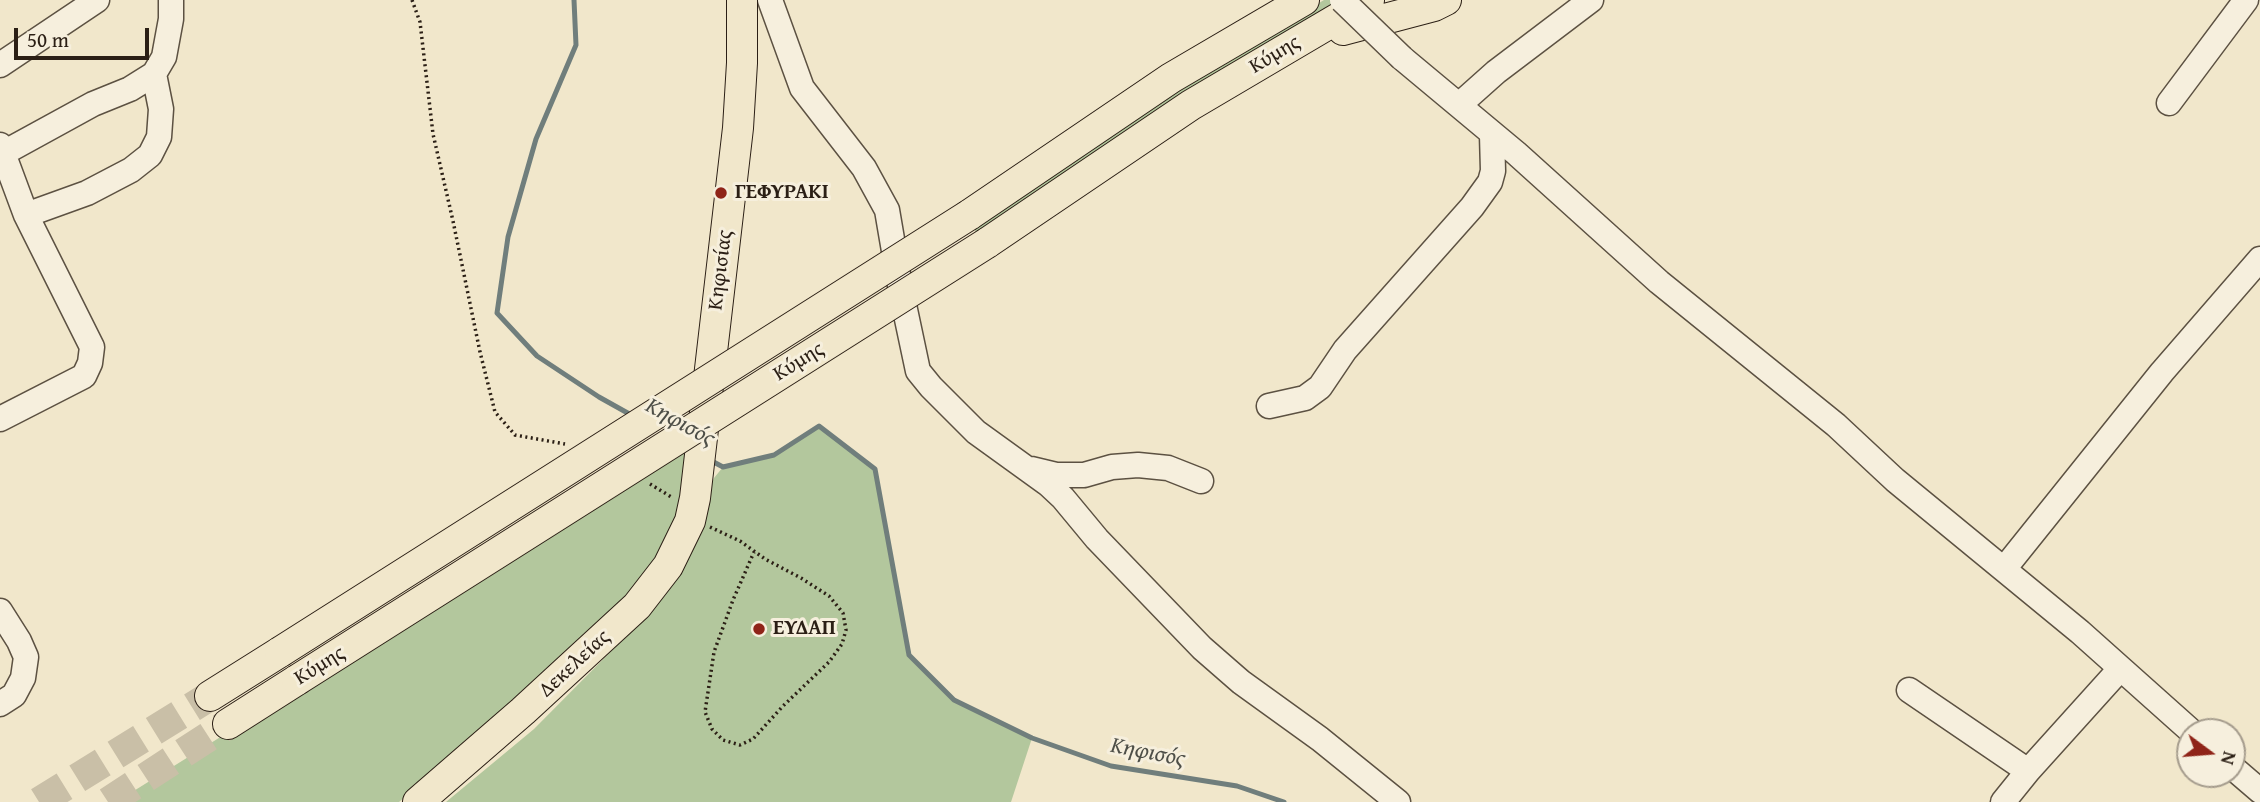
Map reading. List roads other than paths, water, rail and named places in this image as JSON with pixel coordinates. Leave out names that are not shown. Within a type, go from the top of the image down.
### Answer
[{"type":"main road","name":"Κηφισίας","points":[[693,510],[738,128],[742,0]]},
{"type":"main road","name":"Κύμης","points":[[228,724],[987,243],[1192,105],[1369,0]]},
{"type":"main road","points":[[1298,41],[1434,6],[1446,0]]},
{"type":"main road","name":"Κύμης","points":[[209,696],[969,215],[1171,78],[1291,5]]},
{"type":"main road","name":"Δεκελείας","points":[[418,802],[523,711],[637,606],[668,566],[693,510]]},
{"type":"street","points":[[0,65],[97,0]]},
{"type":"street","points":[[0,419],[83,376],[90,363],[92,347],[26,215],[1,151],[93,104],[130,89],[154,74],[164,57],[171,0]]},
{"type":"street","points":[[770,0],[802,88],[864,167],[887,210],[918,370],[930,387],[976,432],[1027,468],[1063,498],[1097,539],[1202,648],[1241,682],[1320,739],[1398,802]]},
{"type":"street","points":[[1342,0],[1402,58],[1543,176],[1659,282],[1836,425],[1946,524],[2004,569],[2176,718]]},
{"type":"street","points":[[1459,105],[1496,72],[1591,0]]},
{"type":"street","points":[[2169,103],[2246,0]]},
{"type":"street","points":[[26,215],[87,193],[131,170],[150,155],[159,137],[161,109],[154,74]]},
{"type":"street","points":[[1269,406],[1306,398],[1320,387],[1345,350],[1472,207],[1490,182],[1493,171],[1492,135]]},
{"type":"street","points":[[2004,569],[2162,373],[2260,259]]},
{"type":"street","points":[[1027,468],[1056,475],[1084,475],[1112,467],[1168,468],[1201,481]]},
{"type":"street","points":[[0,611],[26,657],[23,678],[14,695],[0,704]]},
{"type":"street","points":[[2003,802],[2120,669]]},
{"type":"street","points":[[1909,690],[2028,771]]},
{"type":"street","points":[[2246,778],[2260,791]]},
{"type":"waterway","name":"Κηφισός","points":[[574,0],[576,45],[536,139],[508,237],[497,313],[537,356],[633,416]]},
{"type":"waterway","name":"Κηφισός","points":[[708,459],[723,467],[774,455],[819,426],[875,469],[909,655],[954,700],[1032,738],[1111,766],[1237,786],[1284,802]]},
{"type":"tunnel","points":[[39,802],[210,696]]},
{"type":"tunnel","points":[[108,802],[228,724]]},
{"type":"place","name":"ΓΕΦΥΡΑΚΙ","points":[[721,193]]},
{"type":"place","name":"ΕΥΔΑΠ","points":[[759,629]]}]
